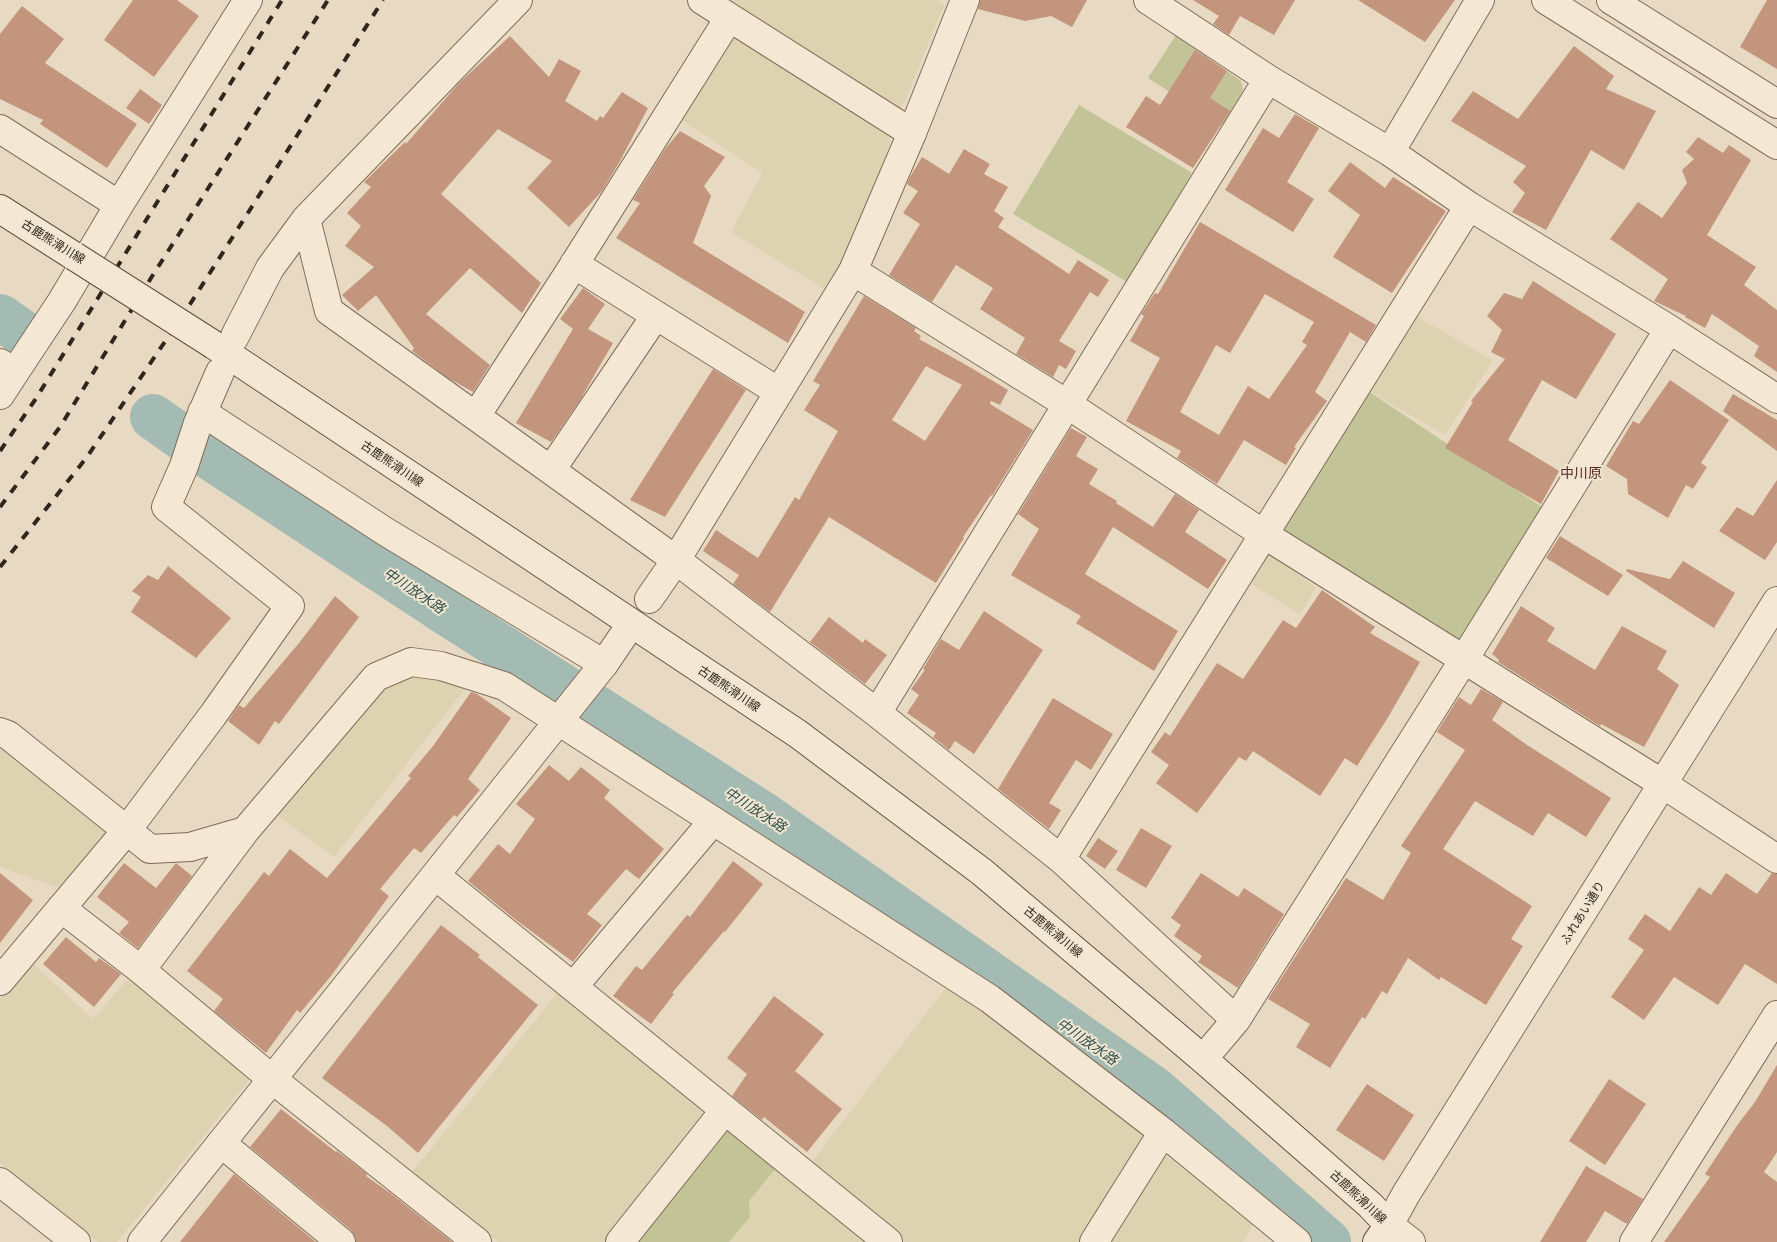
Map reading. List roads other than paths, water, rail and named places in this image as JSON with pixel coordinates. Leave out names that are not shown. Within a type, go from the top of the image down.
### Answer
[{"type":"street","points":[[0,395],[8,367],[62,301],[119,205],[248,0]]},
{"type":"street","points":[[224,341],[270,268],[306,219],[518,0]]},
{"type":"street","points":[[702,0],[912,133]]},
{"type":"street","points":[[649,598],[676,560],[852,271],[912,133],[965,0]]},
{"type":"street","points":[[1148,0],[1268,79],[1390,152],[1469,206],[1670,328],[1777,399]]},
{"type":"street","points":[[1390,152],[1480,0]]},
{"type":"street","points":[[1546,0],[1777,145]]},
{"type":"street","points":[[1611,0],[1777,104]]},
{"type":"street","points":[[476,416],[729,18]]},
{"type":"street","points":[[877,713],[1268,79]]},
{"type":"street","points":[[0,129],[119,205]]},
{"type":"street","points":[[1062,860],[1469,206]]},
{"type":"street","name":"古鹿熊滑川線","points":[[0,209],[74,256],[224,341],[798,734],[982,872],[1203,1059],[1370,1205],[1381,1236],[1411,1242]]},
{"type":"street","points":[[306,219],[328,311],[676,560],[877,713],[1062,860],[1236,1020]]},
{"type":"street","points":[[574,264],[779,392]]},
{"type":"street","points":[[852,271],[1067,404],[1265,535],[1463,661],[1663,784],[1777,859]]},
{"type":"street","points":[[551,470],[656,315]]},
{"type":"street","points":[[1203,1059],[1236,1020],[1463,661],[1670,328]]},
{"type":"street","points":[[0,981],[127,830],[213,715],[290,606],[166,507],[220,372]]},
{"type":"street","points":[[200,418],[386,532],[599,670]]},
{"type":"street","name":"ふれあい通り","points":[[1381,1236],[1777,601]]},
{"type":"street","points":[[142,1242],[436,876],[599,670],[623,636]]},
{"type":"street","points":[[141,970],[245,831],[376,677],[411,662],[441,666],[504,686],[560,718],[713,821],[990,999],[1163,1132],[1297,1242]]},
{"type":"street","points":[[0,732],[8,735],[150,849],[190,847],[245,831]]},
{"type":"street","points":[[573,987],[713,821]]},
{"type":"street","points":[[436,876],[888,1242]]},
{"type":"street","points":[[61,908],[141,970],[272,1079],[477,1242]]},
{"type":"street","points":[[1634,1242],[1777,1015]]},
{"type":"street","points":[[620,1242],[725,1110]]},
{"type":"street","points":[[1094,1242],[1163,1132]]},
{"type":"street","points":[[221,1143],[341,1242]]},
{"type":"street","points":[[0,1182],[76,1242]]},
{"type":"waterway","name":"中川放水路","points":[[0,317],[23,333]]},
{"type":"waterway","name":"中川放水路","points":[[153,417],[204,453],[452,616],[765,816],[1155,1090],[1328,1242]]},
{"type":"railway","points":[[0,451],[35,400],[282,0]]},
{"type":"railway","points":[[0,507],[60,427],[151,278],[328,0]]},
{"type":"railway","points":[[0,567],[87,457],[187,309],[383,0]]},
{"type":"district","name":"中川原","points":[[1581,474]]}]
